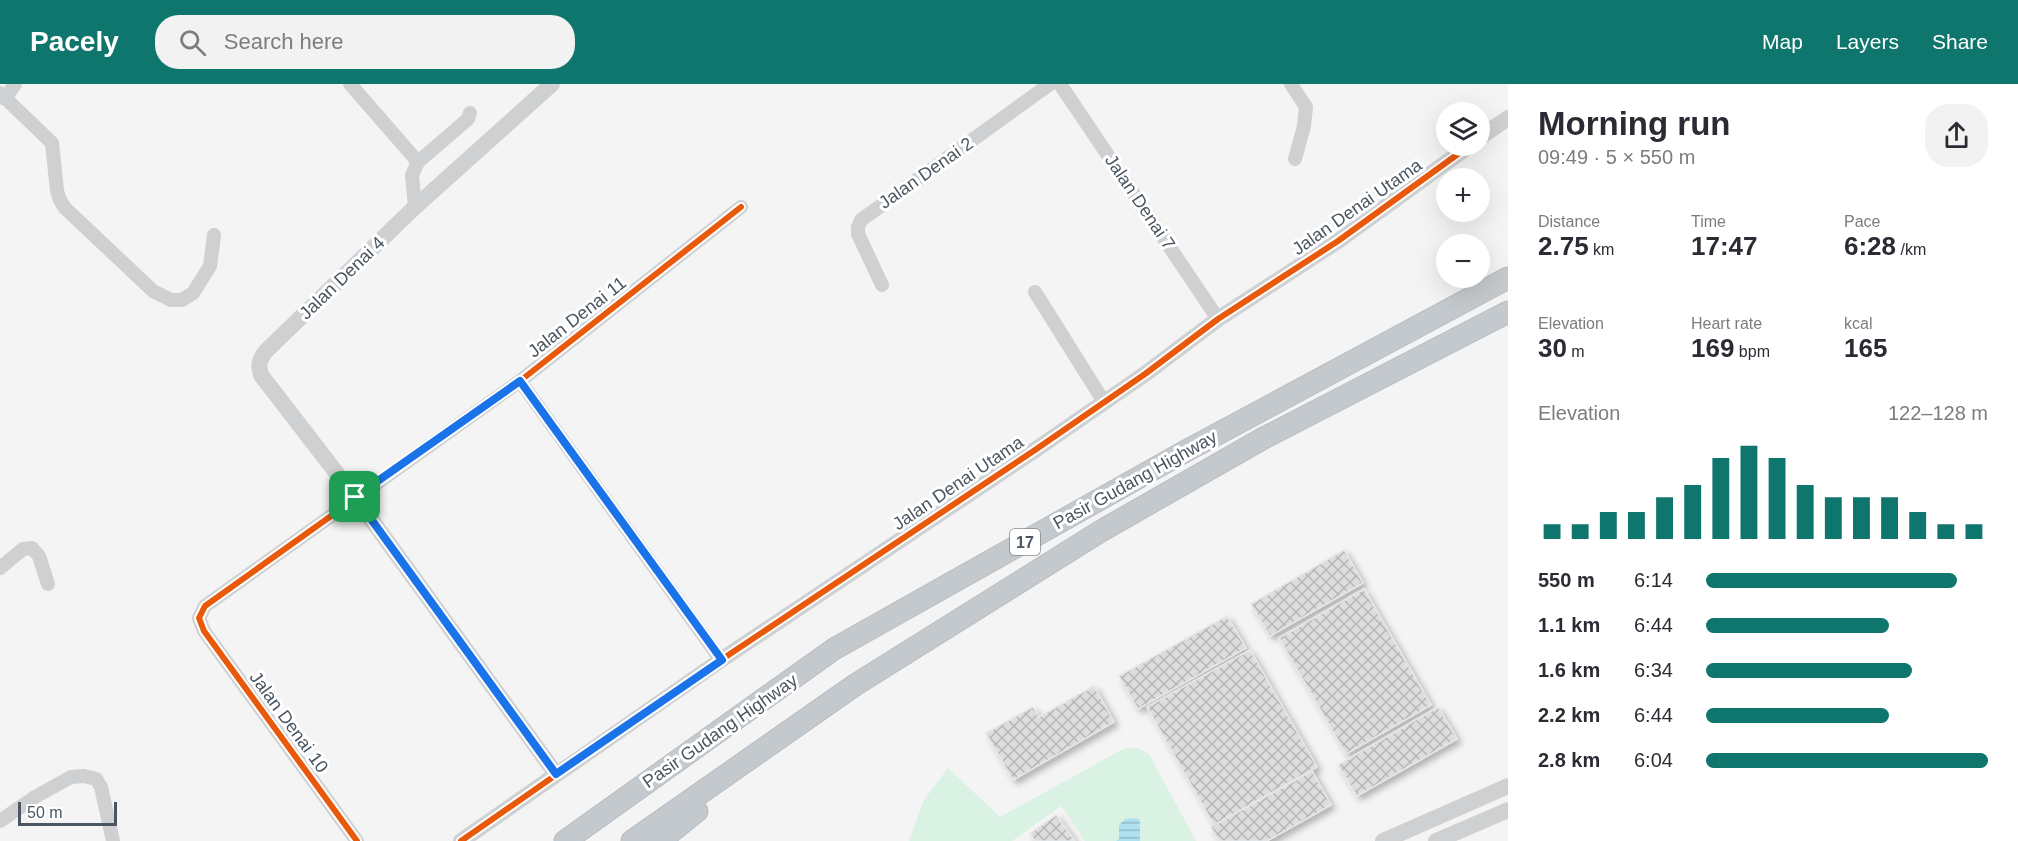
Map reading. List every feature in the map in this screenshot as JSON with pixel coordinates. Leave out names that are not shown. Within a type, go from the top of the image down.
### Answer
[{"type":"highway","name":"Pasir Gudang Highway","points":[[565,841],[834,649],[1184,452],[1508,278]]},
{"type":"highway","name":"Pasir Gudang Highway","points":[[632,841],[855,685],[1101,531],[1262,439],[1508,312]]},
{"type":"highway","points":[[660,841],[855,685]]},
{"type":"street","points":[[15,84],[3,96],[52,143],[57,191],[65,208],[153,291],[171,300],[182,300],[193,293],[210,266],[214,236]]},
{"type":"street","points":[[350,84],[418,162]]},
{"type":"street","name":"Jalan Denai 4","points":[[355,497],[261,375],[258,366],[260,358],[415,207],[552,84]]},
{"type":"street","name":"Jalan Denai 2","points":[[882,285],[858,234],[861,220],[1050,84]]},
{"type":"street","name":"Jalan Denai 7","points":[[1060,84],[1218,319]]},
{"type":"street","points":[[1291,84],[1305,107],[1304,126],[1295,159]]},
{"type":"street","points":[[415,207],[412,176],[418,162],[468,119],[470,113]]},
{"type":"street","points":[[1490,130],[1508,118]]},
{"type":"street","name":"Jalan Denai Utama","points":[[461,841],[722,660],[1104,402],[1218,319],[1338,241],[1455,156]]},
{"type":"street","name":"Jalan Denai 11","points":[[199,618],[205,606],[520,381],[741,207]]},
{"type":"street","points":[[1035,292],[1104,402]]},
{"type":"street","points":[[520,381],[722,660]]},
{"type":"street","points":[[355,497],[556,774]]},
{"type":"street","points":[[0,568],[23,549],[32,548],[39,556],[48,584]]},
{"type":"street","name":"Jalan Denai 10","points":[[199,618],[204,631],[357,841]]},
{"type":"street","points":[[0,821],[35,797],[71,777],[84,776],[96,779],[101,788],[113,841]]},
{"type":"street","points":[[1383,841],[1508,786]]},
{"type":"street","points":[[1436,841],[1508,810]]},
{"type":"green space","points":[[1125,748],[1139,748],[1149,754],[1196,841],[1085,841],[1061,806],[1012,841],[909,841],[924,800],[948,768],[1000,817]]},
{"type":"water","points":[[1125,819],[1140,820],[1140,841],[1116,841],[1119,839],[1119,825]]},
{"type":"building","points":[[1344,550],[1363,583],[1270,636],[1251,604]]},
{"type":"building","points":[[1364,589],[1431,705],[1346,754],[1279,638]]},
{"type":"building","points":[[1227,616],[1246,648],[1138,709],[1119,676]]},
{"type":"building","points":[[1250,650],[1317,767],[1214,825],[1147,707]]},
{"type":"building","points":[[1094,686],[1114,722],[1013,780],[986,733],[1033,707],[1039,717]]},
{"type":"building","points":[[1438,707],[1457,739],[1357,796],[1338,765]]},
{"type":"building","points":[[1312,771],[1331,805],[1267,841],[1219,841],[1211,827]]},
{"type":"building","points":[[1056,815],[1075,841],[1035,841],[1030,834]]},
{"type":"cycle path","points":[[461,841],[721,660],[1035,450],[1145,374],[1218,319],[1338,241],[1455,156]]},
{"type":"cycle path","points":[[357,841],[204,631],[199,618],[205,606],[520,381],[741,207]]},
{"type":"route","points":[[520,381],[722,660],[556,774],[355,497],[520,381]]}]
